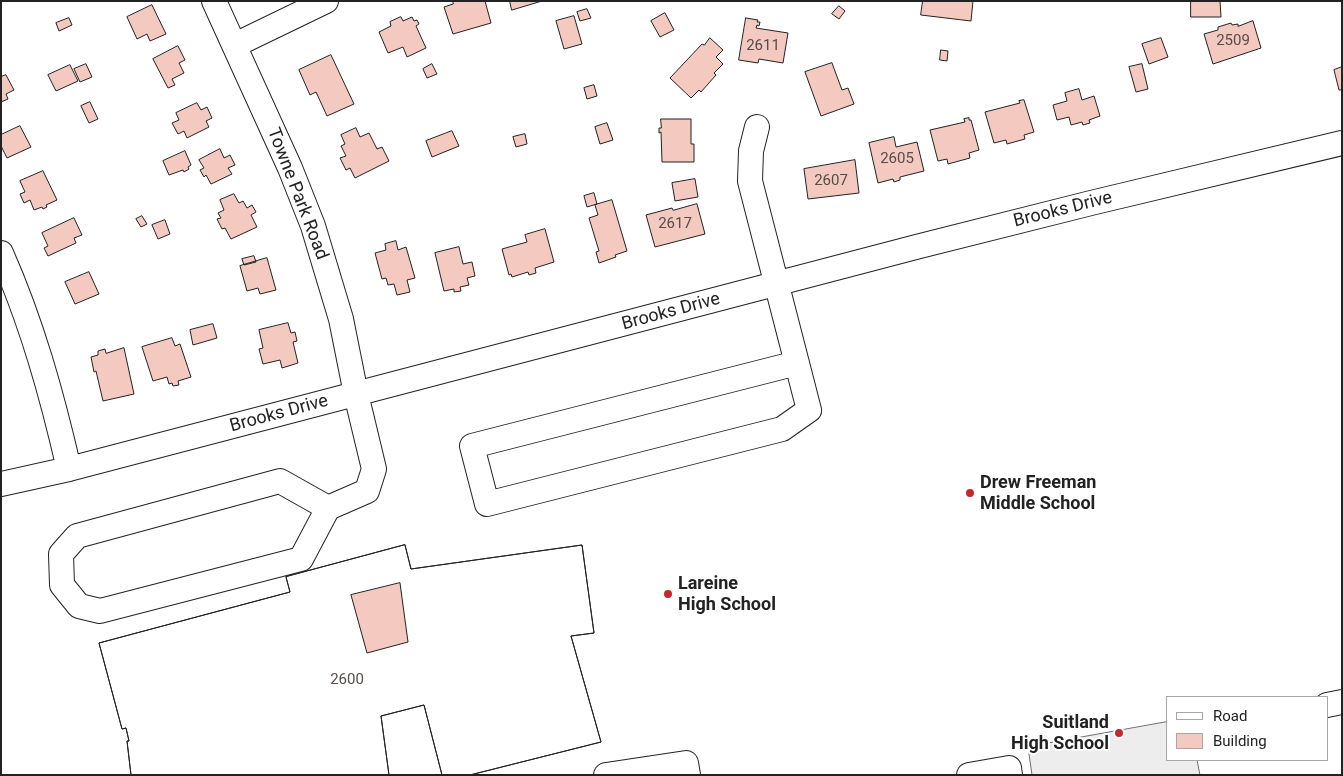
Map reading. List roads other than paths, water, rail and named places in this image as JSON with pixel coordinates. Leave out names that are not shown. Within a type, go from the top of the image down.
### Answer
[{"type":"street","name":"Towne Park Road","points":[[214,1],[290,168],[313,226],[341,319],[374,469],[367,492],[328,508]]},
{"type":"street","points":[[235,45],[326,1]]},
{"type":"street","points":[[757,127],[751,151],[750,181],[776,285],[797,363],[809,410],[782,429],[487,504],[472,446],[797,363]]},
{"type":"street","name":"Brooks Drive","points":[[1,484],[69,469],[1082,205],[1342,143]]},
{"type":"street","points":[[1,253],[32,332],[53,404],[69,469]]},
{"type":"street","points":[[280,481],[328,508],[301,558],[100,611],[79,606],[62,584],[61,554],[78,536],[280,481]]},
{"type":"street","points":[[1328,705],[1342,702]]},
{"type":"street","points":[[606,775],[686,764],[688,775]]},
{"type":"street","points":[[969,775],[1009,768],[1010,775]]},
{"type":"place","name":"Drew Freeman Middle School","points":[[970,493]]},
{"type":"place","name":"Lareine High School","points":[[668,594]]},
{"type":"place","name":"Suitland High School","points":[[1119,733]]}]
